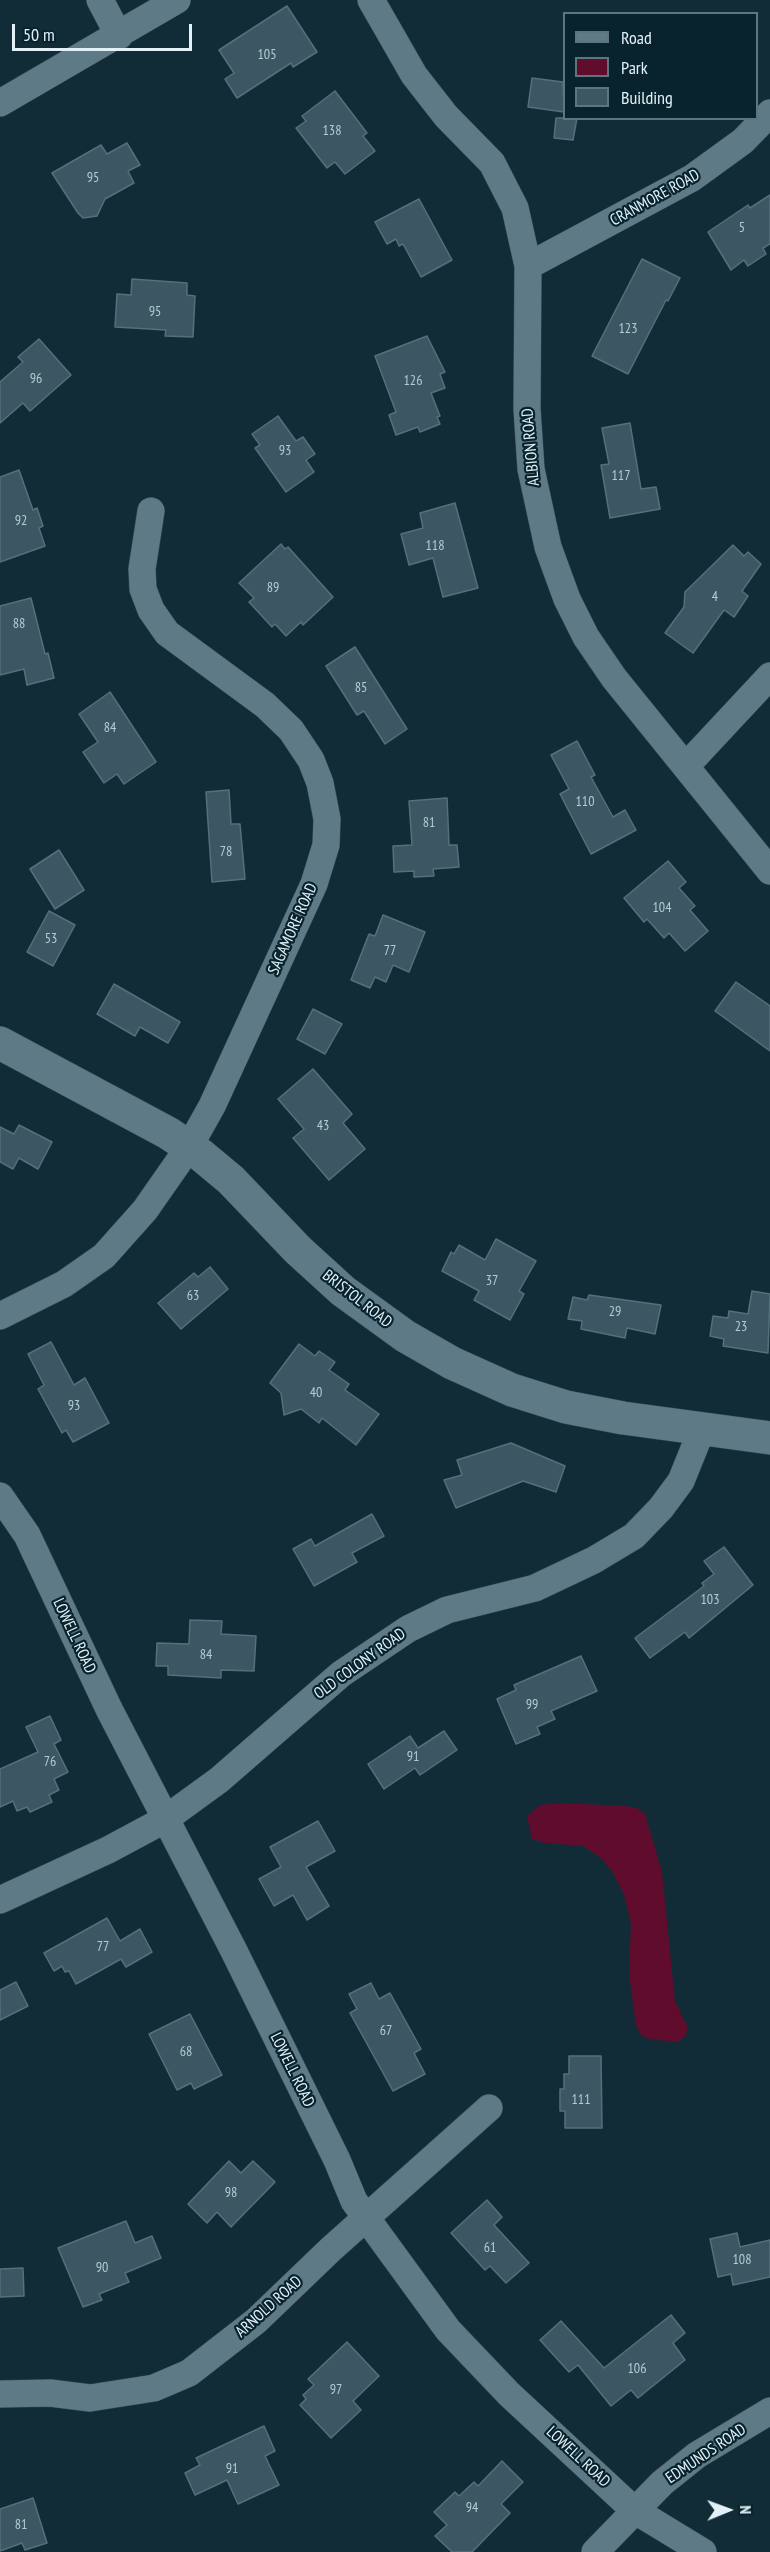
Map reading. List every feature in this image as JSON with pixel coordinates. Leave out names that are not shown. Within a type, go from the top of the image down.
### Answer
[{"type":"street","points":[[100,0],[119,36]]},
{"type":"street","points":[[0,103],[119,36],[177,0]]},
{"type":"street","name":"ALBION ROAD","points":[[371,0],[403,60],[446,116],[482,151],[501,177],[515,208],[528,266],[528,449],[538,509],[554,567],[567,600],[592,645],[614,678],[770,870]]},
{"type":"street","name":"CRANMORE ROAD","points":[[528,266],[692,178],[743,141],[770,113]]},
{"type":"street","name":"SAGAMORE ROAD","points":[[0,1316],[64,1284],[104,1256],[146,1210],[189,1147],[212,1106],[314,884],[324,851],[327,819],[316,771],[291,730],[260,702],[167,633],[151,610],[143,589],[142,569],[151,511]]},
{"type":"street","points":[[686,766],[770,676]]},
{"type":"street","name":"BRISTOL ROAD","points":[[0,1042],[189,1147],[231,1180],[298,1250],[344,1291],[436,1355],[497,1384],[557,1404],[604,1415],[770,1438]]},
{"type":"street","name":"OLD COLONY ROAD","points":[[0,1900],[108,1850],[164,1820],[219,1780],[341,1674],[408,1629],[447,1610],[534,1588],[594,1560],[634,1536],[661,1508],[681,1481],[702,1430]]},
{"type":"street","name":"LOWELL ROAD","points":[[0,1496],[27,1535],[164,1820],[239,1962],[337,2160],[354,2201],[448,2330],[509,2394],[634,2510],[703,2552]]},
{"type":"street","name":"ARNOLD ROAD","points":[[0,2394],[50,2393],[90,2398],[154,2388],[189,2373],[256,2321],[366,2218],[489,2108]]},
{"type":"street","name":"EDMUNDS ROAD","points":[[595,2552],[662,2483],[697,2456],[770,2411]]},
{"type":"green space","points":[[562,1803],[625,1806],[637,1808],[645,1814],[662,1872],[675,2001],[688,2028],[685,2036],[678,2042],[649,2039],[641,2035],[636,2026],[629,1973],[631,1924],[624,1894],[613,1873],[601,1858],[583,1846],[545,1843],[532,1839],[527,1816],[540,1805]]},
{"type":"building","points":[[287,6],[317,52],[293,67],[291,63],[237,98],[225,79],[234,73],[219,50]]},
{"type":"building","points":[[532,78],[563,82],[563,112],[528,107]]},
{"type":"building","points":[[335,91],[367,133],[363,136],[375,151],[345,174],[335,162],[327,168],[296,128],[306,121],[302,116]]},
{"type":"building","points":[[556,118],[577,120],[573,140],[554,138]]},
{"type":"building","points":[[127,143],[140,165],[128,171],[134,183],[105,199],[97,216],[83,218],[52,173],[101,145],[107,154]]},
{"type":"building","points":[[770,195],[770,244],[763,248],[766,254],[748,266],[744,260],[731,270],[708,232],[748,205],[750,208]]},
{"type":"building","points":[[419,199],[452,260],[421,277],[403,244],[399,246],[396,239],[387,244],[375,222]]},
{"type":"building","points":[[642,259],[680,278],[668,301],[666,300],[628,374],[592,356]]},
{"type":"building","points":[[132,279],[187,283],[187,295],[195,296],[193,337],[165,336],[166,330],[115,327],[117,294],[131,295]]},
{"type":"building","points":[[427,336],[445,372],[440,374],[445,388],[431,393],[440,416],[437,417],[440,424],[420,432],[418,427],[396,435],[389,415],[396,412],[375,356]]},
{"type":"building","points":[[39,339],[71,375],[30,411],[23,403],[0,423],[0,382],[23,362],[18,357]]},
{"type":"building","points":[[278,416],[296,441],[303,437],[315,454],[306,460],[314,472],[286,492],[255,448],[260,445],[252,434]]},
{"type":"building","points":[[630,423],[641,489],[656,487],[660,509],[610,518],[601,465],[609,464],[602,428]]},
{"type":"building","points":[[19,470],[33,510],[37,508],[43,526],[39,528],[45,546],[0,562],[0,477]]},
{"type":"building","points":[[455,503],[478,588],[443,597],[433,558],[409,565],[401,534],[423,528],[420,513]]},
{"type":"building","points":[[281,544],[285,549],[288,547],[333,597],[303,625],[301,622],[286,636],[275,624],[272,627],[249,602],[254,598],[239,583]]},
{"type":"building","points":[[733,545],[744,556],[748,552],[761,564],[742,591],[748,596],[734,617],[724,610],[693,653],[665,633],[684,607],[685,592]]},
{"type":"building","points":[[31,598],[45,654],[48,653],[54,678],[27,685],[24,669],[0,675],[0,606]]},
{"type":"building","points":[[355,647],[407,729],[385,744],[364,711],[357,715],[326,666]]},
{"type":"building","points":[[110,692],[156,762],[124,784],[117,774],[104,783],[83,752],[98,742],[79,714]]},
{"type":"building","points":[[577,741],[595,775],[591,777],[613,817],[625,810],[636,830],[591,854],[560,794],[569,789],[551,755]]},
{"type":"building","points":[[229,790],[231,824],[240,824],[245,879],[212,882],[206,792]]},
{"type":"building","points":[[447,798],[449,845],[457,845],[459,867],[433,869],[434,876],[414,877],[414,871],[394,872],[393,846],[412,845],[409,801]]},
{"type":"building","points":[[59,850],[84,890],[55,909],[30,869]]},
{"type":"building","points":[[668,861],[686,882],[679,888],[695,906],[690,910],[708,931],[685,951],[669,933],[664,938],[647,919],[644,922],[624,898]]},
{"type":"building","points":[[49,911],[75,925],[53,966],[27,952]]},
{"type":"building","points":[[383,915],[425,932],[409,972],[393,965],[386,982],[375,977],[370,988],[351,980],[369,934],[375,936]]},
{"type":"building","points":[[736,982],[770,1006],[770,1051],[715,1011]]},
{"type":"building","points":[[114,984],[180,1022],[168,1043],[140,1027],[135,1036],[97,1014]]},
{"type":"building","points":[[313,1009],[342,1024],[325,1054],[297,1039]]},
{"type":"building","points":[[313,1069],[352,1114],[343,1123],[365,1149],[329,1180],[293,1138],[304,1129],[278,1099]]},
{"type":"building","points":[[19,1125],[52,1142],[38,1169],[19,1158],[13,1169],[0,1162],[0,1127],[14,1134]]},
{"type":"building","points":[[496,1239],[536,1261],[519,1291],[524,1294],[510,1320],[474,1300],[479,1291],[442,1271],[451,1252],[454,1254],[459,1245],[485,1260]]},
{"type":"building","points":[[210,1267],[228,1289],[181,1329],[158,1303],[194,1273],[198,1277]]},
{"type":"building","points":[[752,1291],[770,1294],[768,1353],[723,1346],[724,1339],[710,1336],[713,1316],[728,1318],[729,1311],[748,1314]]},
{"type":"building","points":[[589,1295],[661,1305],[655,1334],[627,1328],[625,1338],[581,1329],[582,1321],[568,1319],[573,1297],[587,1300]]},
{"type":"building","points":[[51,1342],[74,1385],[85,1378],[109,1423],[73,1442],[66,1430],[62,1433],[38,1389],[44,1385],[28,1354]]},
{"type":"building","points":[[299,1344],[315,1356],[319,1351],[335,1362],[329,1370],[349,1384],[345,1390],[379,1414],[356,1445],[322,1418],[319,1423],[301,1409],[284,1415],[281,1393],[270,1383]]},
{"type":"building","points":[[511,1443],[565,1466],[556,1492],[523,1481],[456,1508],[444,1480],[462,1475],[457,1460]]},
{"type":"building","points":[[372,1514],[384,1536],[352,1553],[357,1562],[314,1586],[293,1549],[311,1539],[315,1546]]},
{"type":"building","points":[[724,1547],[753,1585],[689,1638],[685,1632],[650,1658],[635,1638],[704,1586],[702,1583],[714,1574],[704,1561]]},
{"type":"building","points":[[190,1620],[222,1621],[221,1634],[256,1636],[254,1671],[221,1670],[221,1678],[168,1675],[168,1666],[156,1666],[157,1643],[189,1644]]},
{"type":"building","points":[[581,1656],[597,1691],[551,1711],[555,1719],[537,1727],[540,1734],[516,1744],[497,1699],[516,1690],[514,1685]]},
{"type":"building","points":[[50,1716],[61,1740],[54,1744],[68,1772],[54,1779],[59,1790],[49,1795],[52,1802],[30,1812],[27,1807],[17,1811],[13,1801],[0,1807],[0,1769],[38,1752],[26,1727]]},
{"type":"building","points":[[444,1731],[457,1750],[420,1775],[415,1768],[384,1789],[368,1764],[410,1736],[418,1748]]},
{"type":"building","points":[[318,1821],[335,1851],[306,1867],[329,1906],[307,1920],[293,1895],[274,1906],[259,1879],[281,1867],[270,1847]]},
{"type":"building","points":[[107,1918],[120,1941],[140,1929],[152,1952],[126,1967],[121,1959],[76,1984],[69,1971],[65,1972],[62,1966],[54,1971],[44,1953]]},
{"type":"building","points":[[16,1982],[28,2006],[0,2020],[0,1990]]},
{"type":"building","points":[[371,1983],[379,1999],[390,1993],[421,2049],[414,2053],[425,2074],[393,2091],[350,2013],[357,2009],[349,1994]]},
{"type":"building","points":[[190,2014],[222,2075],[194,2089],[191,2083],[177,2090],[149,2034]]},
{"type":"building","points":[[569,2056],[601,2056],[602,2128],[565,2128],[565,2111],[560,2111],[560,2089],[564,2089],[564,2074],[569,2074]]},
{"type":"building","points":[[229,2161],[241,2173],[253,2161],[275,2182],[231,2227],[217,2212],[207,2223],[188,2204]]},
{"type":"building","points":[[487,2200],[502,2217],[494,2225],[529,2263],[506,2283],[490,2266],[485,2270],[451,2233]]},
{"type":"building","points":[[126,2221],[135,2243],[152,2236],[161,2258],[125,2273],[129,2282],[99,2294],[102,2300],[83,2307],[58,2248]]},
{"type":"building","points":[[737,2233],[740,2247],[770,2240],[770,2277],[733,2285],[731,2274],[718,2277],[710,2239]]},
{"type":"building","points":[[23,2268],[24,2296],[0,2297],[0,2269]]},
{"type":"building","points":[[671,2315],[685,2333],[673,2343],[685,2360],[638,2398],[631,2390],[611,2406],[578,2365],[569,2372],[540,2340],[561,2321],[604,2368]]},
{"type":"building","points":[[347,2342],[379,2376],[353,2401],[361,2410],[331,2438],[300,2405],[306,2399],[303,2395],[314,2385],[308,2379]]},
{"type":"building","points":[[264,2426],[275,2451],[265,2456],[279,2485],[238,2504],[227,2480],[195,2495],[185,2473],[200,2465],[196,2458]]},
{"type":"building","points":[[502,2461],[523,2482],[501,2504],[510,2513],[472,2552],[452,2552],[435,2536],[447,2525],[434,2512],[455,2492],[459,2496],[474,2482],[478,2486]]},
{"type":"building","points":[[33,2498],[47,2543],[25,2550],[22,2543],[0,2551],[0,2509]]}]
